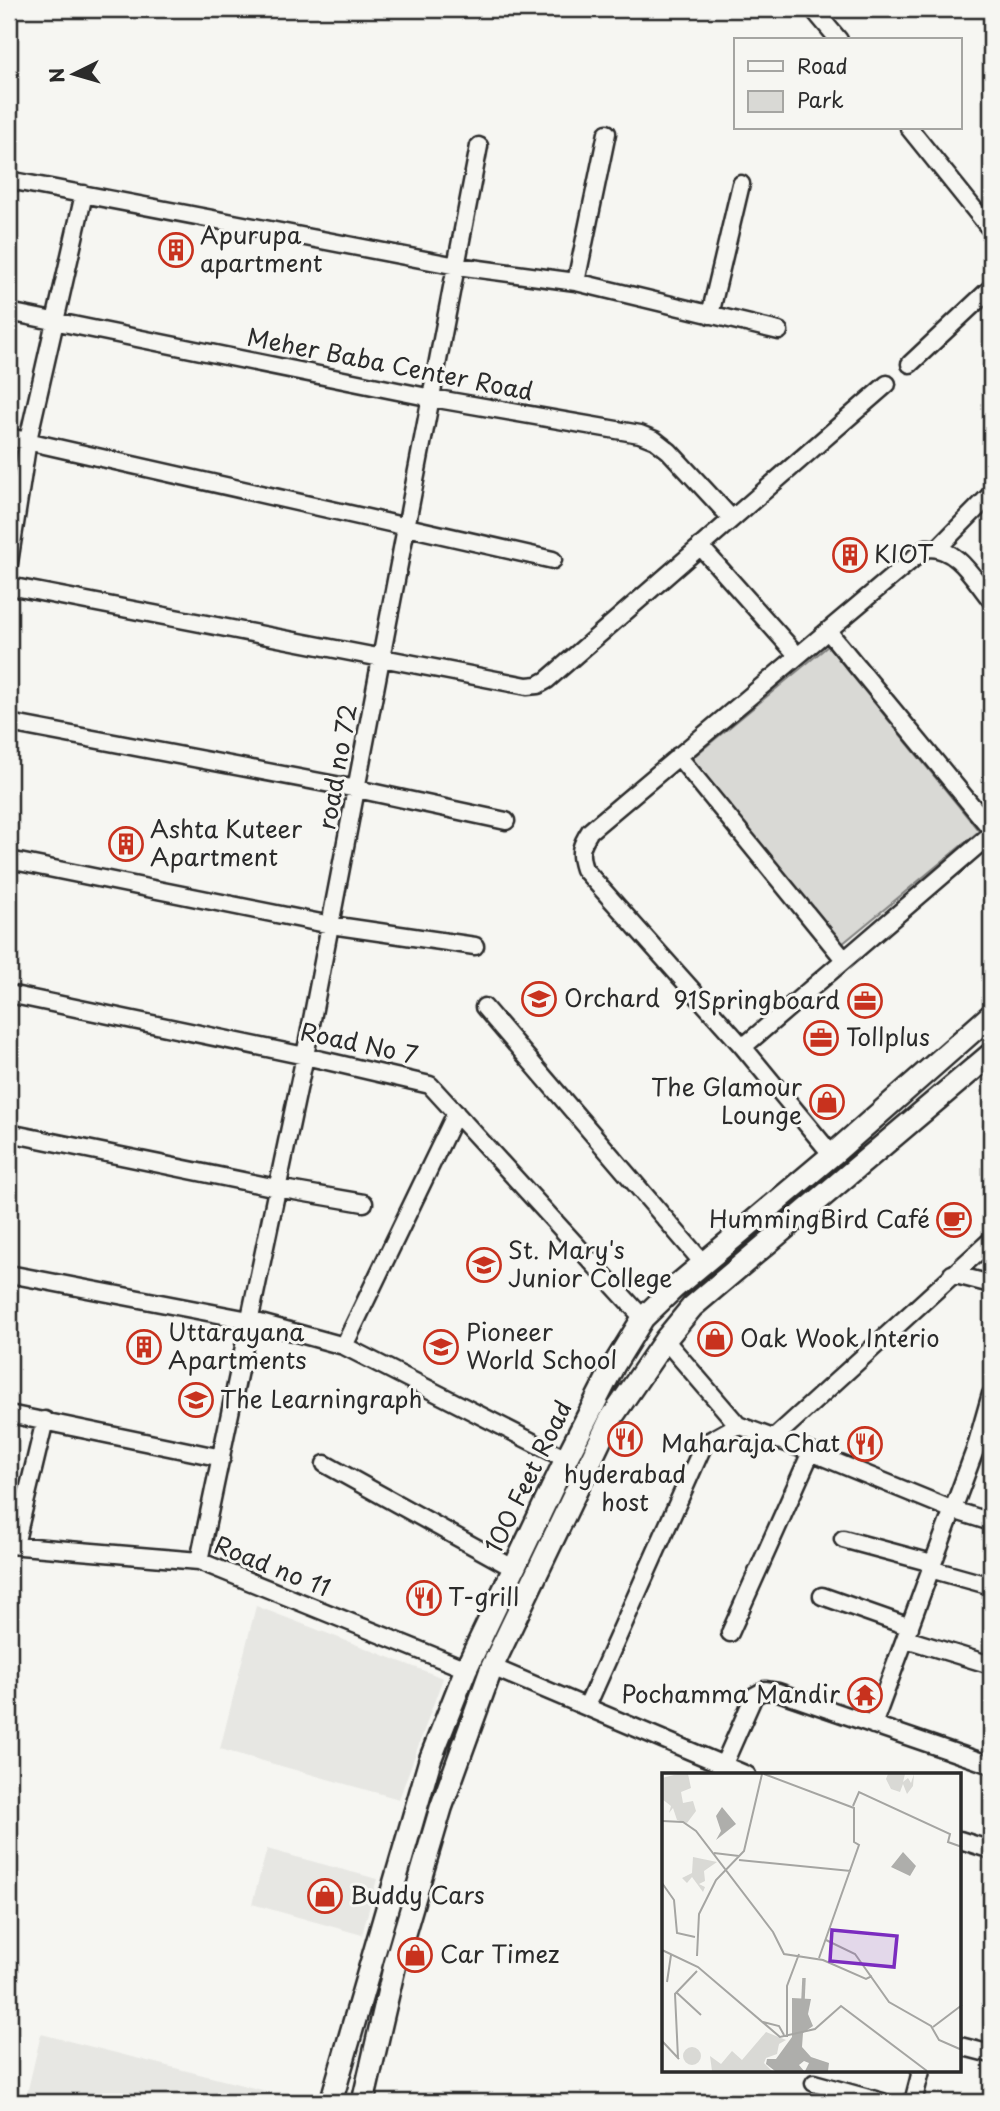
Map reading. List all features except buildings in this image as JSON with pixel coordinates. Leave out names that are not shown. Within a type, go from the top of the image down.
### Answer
[{"type":"main road","name":"100 Feet Road","points":[[331,2102],[430,1760],[466,1669],[513,1568],[614,1365],[643,1318],[674,1288],[832,1155],[991,1015]]},
{"type":"main road","name":"100 Feet Road","points":[[363,2102],[395,1964],[441,1808],[492,1667],[610,1420],[665,1340],[692,1307],[991,1055]]},
{"type":"main road","points":[[797,1184],[814,1203]]},
{"type":"street","points":[[813,9],[837,38]]},
{"type":"street","points":[[911,130],[991,230]]},
{"type":"street","points":[[576,282],[607,133]]},
{"type":"street","name":"road no 72","points":[[199,1560],[358,789],[479,146]]},
{"type":"street","points":[[9,180],[457,266],[576,282],[779,331]]},
{"type":"street","points":[[710,315],[741,184]]},
{"type":"street","points":[[9,563],[28,440],[84,194]]},
{"type":"street","points":[[910,363],[991,288]]},
{"type":"street","name":"Meher Baba Center Road","points":[[9,312],[432,398],[639,435],[655,440],[669,451],[731,518]]},
{"type":"street","points":[[9,586],[527,686],[538,685],[887,384]]},
{"type":"street","points":[[9,437],[553,559]]},
{"type":"street","points":[[939,547],[991,494]]},
{"type":"street","points":[[700,546],[797,655]]},
{"type":"street","points":[[832,1155],[743,1046],[584,869],[579,855],[582,844],[590,831],[926,548],[939,547],[953,554],[991,600]]},
{"type":"street","points":[[743,1046],[991,832],[828,631]]},
{"type":"street","points":[[9,723],[358,789],[506,821]]},
{"type":"street","points":[[678,756],[843,958]]},
{"type":"street","points":[[9,860],[331,925],[475,946]]},
{"type":"street","name":"Road No 7","points":[[9,994],[423,1081],[437,1091],[643,1318]]},
{"type":"street","points":[[484,1007],[703,1264]]},
{"type":"street","points":[[344,1346],[456,1113]]},
{"type":"street","points":[[9,1132],[277,1188],[364,1203]]},
{"type":"street","points":[[773,1439],[991,1240]]},
{"type":"street","points":[[9,1274],[249,1320],[344,1346],[566,1459]]},
{"type":"street","points":[[952,1275],[991,1283]]},
{"type":"street","points":[[665,1340],[738,1425],[953,1510],[991,1522]]},
{"type":"street","points":[[873,1725],[975,1450],[991,1394]]},
{"type":"street","points":[[9,1413],[222,1458]]},
{"type":"street","points":[[12,1545],[45,1420]]},
{"type":"street","points":[[587,1706],[704,1444],[738,1425]]},
{"type":"street","points":[[975,1450],[991,1455]]},
{"type":"street","points":[[730,1633],[811,1452]]},
{"type":"street","points":[[325,1464],[513,1568]]},
{"type":"street","points":[[843,1539],[991,1586]]},
{"type":"street","name":"Road no 11","points":[[12,1545],[199,1560],[466,1669]]},
{"type":"street","points":[[822,1597],[991,1665]]},
{"type":"street","points":[[492,1667],[701,1755],[720,1770],[754,1696],[760,1692],[778,1692],[991,1765]]},
{"type":"street","points":[[962,1841],[991,1850]]},
{"type":"street","points":[[962,2047],[991,2054]]},
{"type":"street","points":[[913,2102],[921,2072]]},
{"type":"street","points":[[814,2083],[883,2102]]},
{"type":"shaded area","points":[[256,1606],[443,1678],[399,1799],[220,1749]]},
{"type":"shaded area","points":[[267,1849],[377,1879],[362,1935],[252,1904]]},
{"type":"shaded area","points":[[41,2034],[309,2102],[25,2102]]},
{"type":"green space","points":[[828,646],[979,831],[842,944],[691,759]]},
{"type":"place","name":"Apurupa apartment","points":[[176,250]]},
{"type":"place","name":"KIOT","points":[[850,555]]},
{"type":"place","name":"Ashta Kuteer Apartment","points":[[126,844]]},
{"type":"place","name":"Orchard","points":[[539,999]]},
{"type":"place","name":"91Springboard","points":[[865,1001]]},
{"type":"place","name":"Tollplus","points":[[821,1038]]},
{"type":"place","name":"The Glamour Lounge","points":[[827,1102]]},
{"type":"place","name":"HummingBird Café","points":[[954,1220]]},
{"type":"place","name":"St. Mary's Junior College","points":[[484,1265]]},
{"type":"place","name":"Oak Wook Interio","points":[[715,1339]]},
{"type":"place","name":"Uttarayana Apartments","points":[[144,1347]]},
{"type":"place","name":"Pioneer World School","points":[[441,1347]]},
{"type":"place","name":"The Learningraph","points":[[196,1400]]},
{"type":"place","name":"hyderabad host","points":[[625,1439]]},
{"type":"place","name":"Maharaja Chat","points":[[865,1444]]},
{"type":"place","name":"T-grill","points":[[424,1598]]},
{"type":"place","name":"Pochamma Mandir","points":[[865,1695]]},
{"type":"place","name":"Buddy Cars","points":[[325,1896]]},
{"type":"place","name":"Car Timez","points":[[415,1955]]}]
